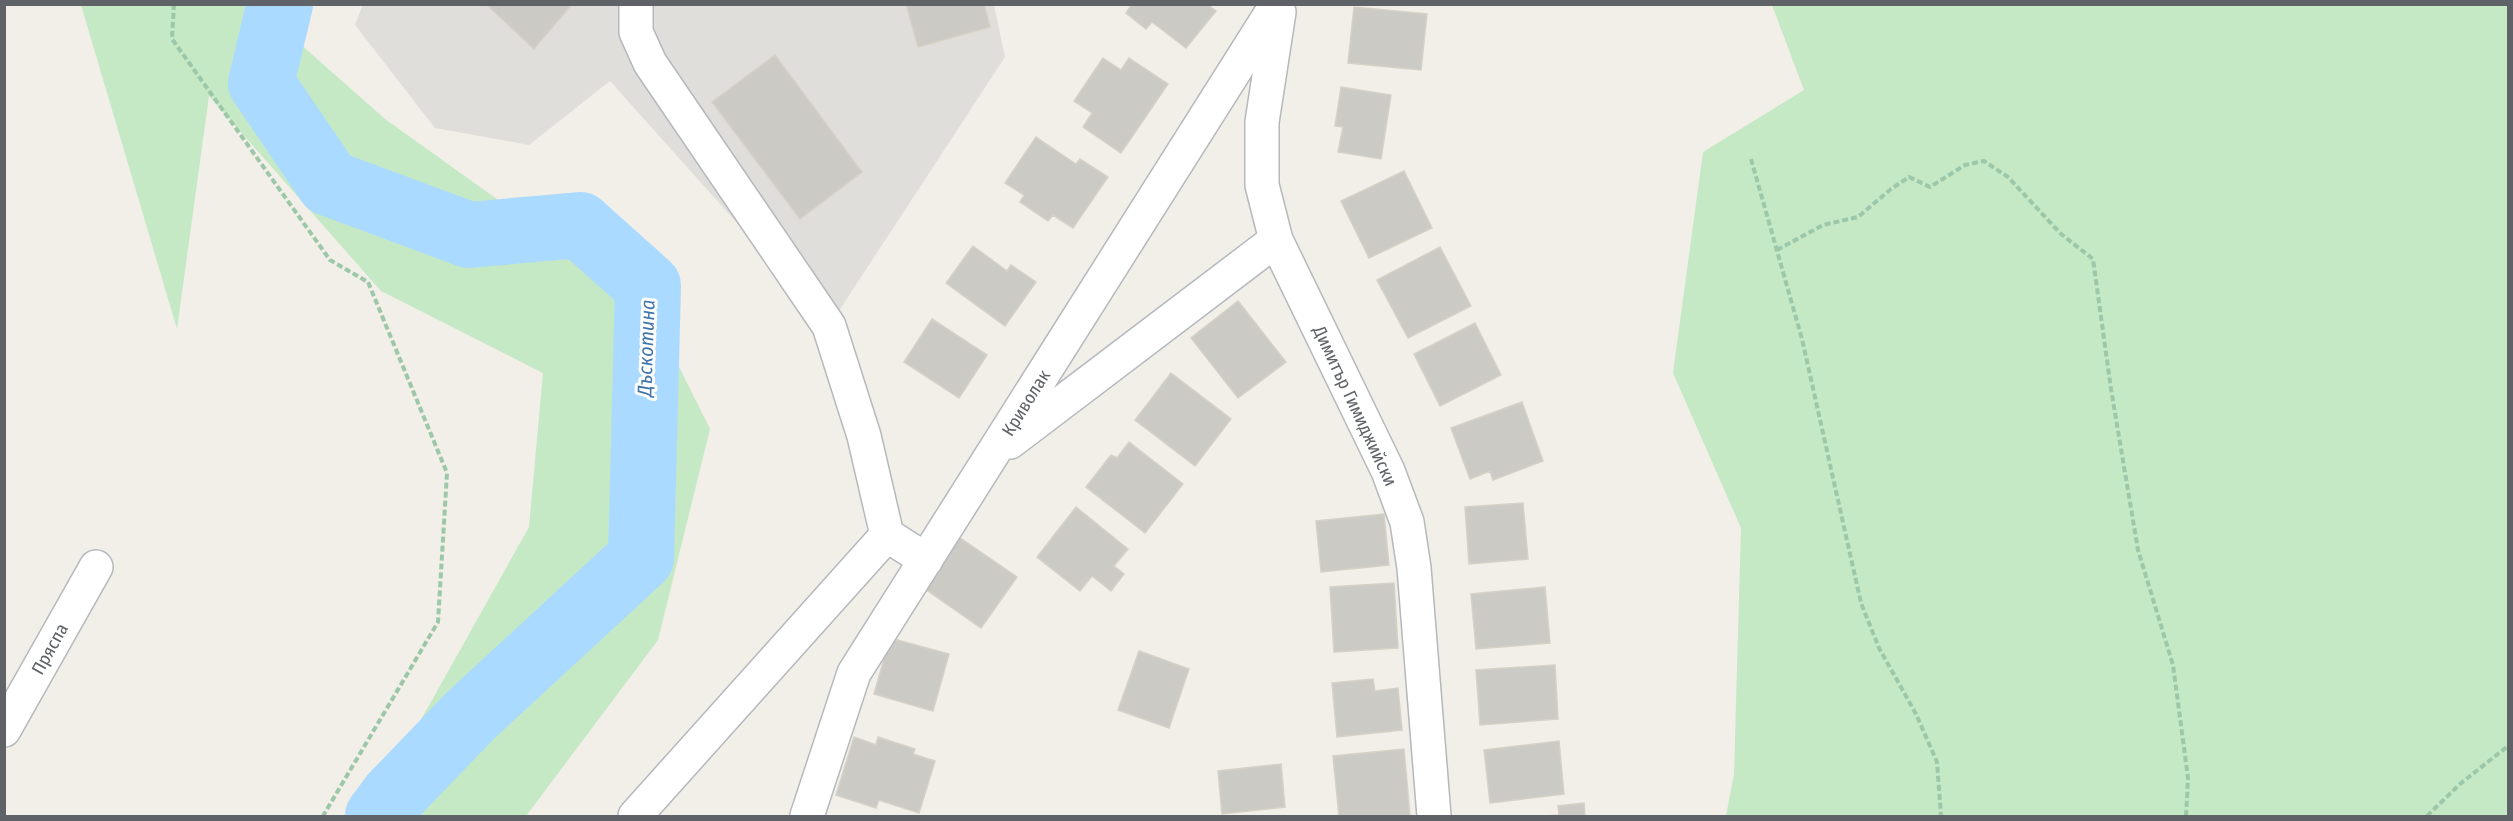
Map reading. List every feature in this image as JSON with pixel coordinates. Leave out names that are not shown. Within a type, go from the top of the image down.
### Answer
[{"type":"street","points":[[636,4],[636,32],[650,63],[829,326],[864,436],[887,536],[926,560]]},
{"type":"street","name":"Димитър Гимиджийски","points":[[1279,4],[1262,122],[1262,185],[1276,240],[1388,471],[1407,522],[1414,568],[1434,816]]},
{"type":"street","name":"Криволак","points":[[807,816],[854,674],[1279,4]]},
{"type":"street","points":[[993,455],[1276,240]]},
{"type":"street","points":[[635,816],[887,536]]},
{"type":"street","name":"Пряспа","points":[[4,730],[96,567]]},
{"type":"path","points":[[174,4],[172,39],[330,260],[368,282],[447,473],[438,622],[323,816]]},
{"type":"path","points":[[1751,159],[1802,339],[1861,603],[1878,648],[1916,714],[1937,762],[1941,816]]},
{"type":"path","points":[[1777,250],[1823,225],[1858,217],[1891,189],[1910,177],[1930,187],[1965,165],[1984,161],[2008,177],[2061,234],[2092,259],[2138,550],[2173,664],[2188,778],[2186,816]]},
{"type":"path","points":[[2427,816],[2460,784],[2508,746]]},
{"type":"shaded area","points":[[363,4],[994,5],[1005,57],[829,326],[610,81],[529,145],[435,128],[355,25]]},
{"type":"green space","points":[[81,5],[269,5],[264,12],[385,119],[650,309],[710,429],[658,640],[526,816],[367,816],[529,527],[543,373],[381,291],[209,96],[177,329]]},
{"type":"green space","points":[[1772,5],[2508,5],[2508,816],[1726,816],[1734,774],[1741,528],[1673,373],[1703,152],[1804,90]]},
{"type":"building","points":[[486,4],[572,4],[534,49]]},
{"type":"building","points":[[906,4],[984,4],[990,27],[918,47]]},
{"type":"building","points":[[1132,4],[1207,4],[1216,11],[1186,48],[1152,22],[1146,29],[1126,13]]},
{"type":"building","points":[[1354,7],[1427,14],[1421,70],[1348,63]]},
{"type":"building","points":[[775,55],[862,172],[800,219],[712,102]]},
{"type":"building","points":[[1103,58],[1121,70],[1129,58],[1168,84],[1121,153],[1083,127],[1092,113],[1074,101]]},
{"type":"building","points":[[1341,87],[1391,95],[1381,159],[1338,152],[1343,127],[1335,126]]},
{"type":"building","points":[[1036,137],[1076,164],[1080,159],[1108,177],[1073,228],[1053,215],[1048,221],[1020,202],[1024,195],[1005,183]]},
{"type":"building","points":[[1404,171],[1432,228],[1369,258],[1341,201]]},
{"type":"building","points":[[973,246],[1007,271],[1011,265],[1036,282],[1005,326],[946,283]]},
{"type":"building","points":[[1440,247],[1471,306],[1408,338],[1377,280]]},
{"type":"building","points":[[1238,301],[1286,362],[1238,398],[1191,338]]},
{"type":"building","points":[[932,319],[987,355],[959,398],[904,362]]},
{"type":"building","points":[[1475,323],[1501,375],[1440,406],[1414,354]]},
{"type":"building","points":[[1171,373],[1231,419],[1195,466],[1135,420]]},
{"type":"building","points":[[1522,402],[1543,461],[1493,480],[1490,471],[1470,479],[1451,428]]},
{"type":"building","points":[[1129,442],[1183,484],[1145,533],[1086,487],[1111,455],[1117,458]]},
{"type":"building","points":[[1523,503],[1528,559],[1469,564],[1465,507]]},
{"type":"building","points":[[1076,507],[1128,549],[1114,566],[1124,574],[1111,591],[1092,576],[1080,591],[1037,557]]},
{"type":"building","points":[[1384,514],[1389,565],[1321,572],[1316,521]]},
{"type":"building","points":[[953,533],[1017,577],[981,628],[918,584]]},
{"type":"building","points":[[1394,583],[1398,648],[1334,652],[1330,587]]},
{"type":"building","points":[[1545,587],[1550,643],[1476,649],[1471,594]]},
{"type":"building","points":[[890,638],[949,654],[933,711],[874,694]]},
{"type":"building","points":[[1139,651],[1189,669],[1169,728],[1118,710]]},
{"type":"building","points":[[1555,665],[1558,719],[1480,725],[1476,670]]},
{"type":"building","points":[[1373,679],[1375,691],[1398,688],[1402,730],[1337,737],[1332,683]]},
{"type":"building","points":[[854,737],[876,745],[878,737],[915,749],[913,754],[935,761],[919,813],[879,800],[876,808],[836,795]]},
{"type":"building","points":[[1559,741],[1564,794],[1490,803],[1484,750]]},
{"type":"building","points":[[1404,749],[1410,816],[1339,816],[1333,756]]},
{"type":"building","points":[[1281,764],[1285,807],[1222,814],[1218,771]]},
{"type":"building","points":[[1584,803],[1585,816],[1543,816],[1559,815],[1558,806]]},
{"type":"waterway","name":"Дъскотина","points":[[280,4],[261,83],[329,183],[469,235],[580,225],[648,286],[641,558],[471,715],[393,796],[378,816]]}]
